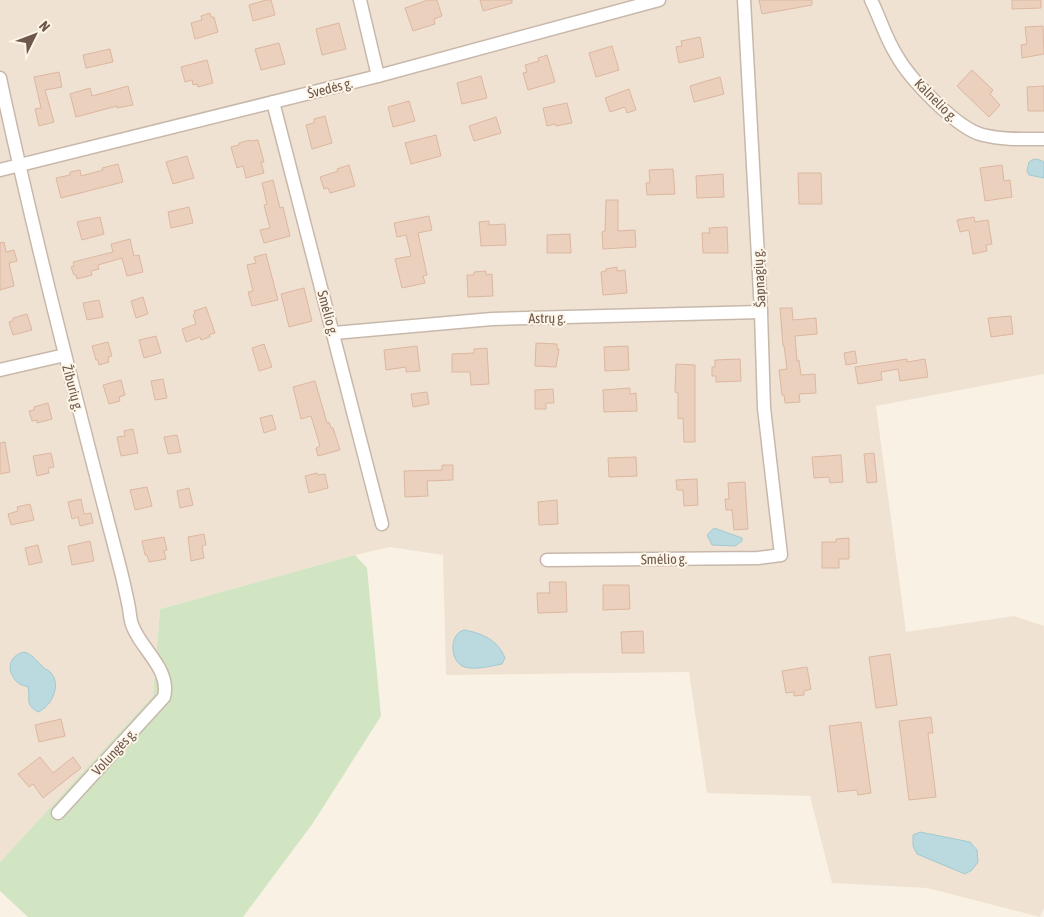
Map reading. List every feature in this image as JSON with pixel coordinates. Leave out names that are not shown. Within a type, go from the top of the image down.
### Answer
[{"type":"street","points":[[360,0],[378,76]]},
{"type":"street","name":"Švedės g.","points":[[0,170],[378,76],[659,0]]},
{"type":"street","name":"Šapnagių g.","points":[[744,0],[765,414],[781,555]]},
{"type":"street","name":"Kalnelio g.","points":[[871,0],[896,56],[906,69],[966,129],[982,135],[1007,139],[1044,139]]},
{"type":"street","name":"Žiburių g.","points":[[0,78],[65,355],[123,578],[132,626],[160,670],[165,680],[166,689]]},
{"type":"street","name":"Smėlio g.","points":[[273,102],[382,524]]},
{"type":"street","name":"Astrų g.","points":[[334,334],[492,319],[761,312]]},
{"type":"street","points":[[0,370],[65,355]]},
{"type":"street","name":"Smėlio g.","points":[[547,560],[758,558],[781,555]]},
{"type":"street","name":"Volungės g.","points":[[58,813],[164,697],[166,689]]},
{"type":"shaded area","points":[[0,0],[1044,0],[1044,374],[876,406],[906,632],[1014,616],[1044,626],[1044,908],[1040,917],[927,888],[832,883],[810,796],[707,793],[689,672],[446,675],[443,555],[390,547],[160,609],[153,696],[0,862]]},
{"type":"green space","points":[[355,555],[367,568],[381,716],[313,823],[243,917],[28,917],[0,891],[0,862],[153,696],[160,609]]},
{"type":"water","points":[[1034,159],[1044,162],[1044,178],[1029,175],[1027,171],[1029,162]]},
{"type":"water","points":[[714,528],[742,538],[742,541],[735,546],[712,545],[707,535]]},
{"type":"water","points":[[464,630],[483,635],[494,642],[505,658],[502,664],[471,668],[458,663],[453,653],[454,641],[459,632]]},
{"type":"water","points":[[24,652],[32,656],[54,678],[54,695],[51,701],[38,712],[29,704],[28,687],[18,683],[13,678],[10,669],[12,660]]},
{"type":"water","points":[[920,832],[970,842],[977,850],[978,862],[972,870],[965,874],[917,854],[913,846],[913,835]]},
{"type":"building","points":[[271,0],[275,15],[253,21],[249,5]]},
{"type":"building","points":[[428,0],[437,0],[442,16],[434,19],[435,24],[413,31],[405,8]]},
{"type":"building","points":[[480,0],[512,0],[512,3],[483,11]]},
{"type":"building","points":[[759,0],[812,0],[812,5],[762,14]]},
{"type":"building","points":[[1012,0],[1041,0],[1041,8],[1012,9]]},
{"type":"building","points":[[210,13],[211,17],[214,17],[218,32],[195,39],[191,23],[202,20],[201,16]]},
{"type":"building","points":[[339,23],[346,49],[322,55],[316,29]]},
{"type":"building","points":[[1043,26],[1044,54],[1022,58],[1021,45],[1027,44],[1025,27]]},
{"type":"building","points":[[700,37],[704,57],[679,63],[676,47],[682,46],[681,41]]},
{"type":"building","points":[[279,43],[285,64],[261,70],[255,49]]},
{"type":"building","points":[[612,46],[619,70],[596,77],[589,53]]},
{"type":"building","points":[[110,49],[113,62],[86,68],[83,55]]},
{"type":"building","points":[[547,55],[555,82],[528,90],[523,73],[527,72],[525,65],[539,61],[538,58]]},
{"type":"building","points":[[207,60],[213,83],[198,87],[197,84],[193,85],[192,80],[185,82],[181,67]]},
{"type":"building","points":[[972,70],[993,90],[990,94],[1000,105],[989,117],[957,86]]},
{"type":"building","points":[[59,72],[62,87],[45,90],[54,122],[39,126],[35,109],[41,108],[34,77]]},
{"type":"building","points":[[481,76],[487,98],[462,104],[457,83]]},
{"type":"building","points":[[720,77],[724,94],[694,102],[690,86]]},
{"type":"building","points":[[128,86],[133,105],[117,108],[117,106],[76,117],[70,94],[90,88],[92,96]]},
{"type":"building","points":[[1044,86],[1044,111],[1028,111],[1027,87]]},
{"type":"building","points":[[629,89],[636,110],[627,113],[625,107],[610,112],[605,98]]},
{"type":"building","points":[[409,101],[415,121],[393,127],[388,107]]},
{"type":"building","points":[[567,103],[572,123],[547,126],[543,108]]},
{"type":"building","points":[[325,116],[332,143],[312,149],[306,125],[314,123],[314,119]]},
{"type":"building","points":[[496,117],[501,133],[474,141],[469,126]]},
{"type":"building","points":[[436,135],[441,156],[411,164],[405,143]]},
{"type":"building","points":[[250,140],[258,140],[264,162],[261,162],[264,173],[246,178],[243,166],[237,168],[231,147]]},
{"type":"building","points":[[187,156],[194,178],[173,184],[166,162]]},
{"type":"building","points":[[118,164],[123,182],[61,198],[56,178],[70,175],[70,172],[80,170],[81,176]]},
{"type":"building","points":[[349,165],[355,186],[330,193],[328,188],[324,189],[320,177]]},
{"type":"building","points":[[1002,165],[1004,181],[1010,180],[1012,197],[985,201],[980,168]]},
{"type":"building","points":[[673,169],[675,194],[647,195],[646,183],[650,183],[649,170]]},
{"type":"building","points":[[798,173],[821,173],[822,204],[799,204]]},
{"type":"building","points":[[723,174],[724,197],[697,198],[696,176]]},
{"type":"building","points":[[273,180],[280,208],[283,207],[290,236],[264,243],[260,230],[270,228],[264,205],[267,204],[262,183]]},
{"type":"building","points":[[606,200],[618,200],[618,231],[635,230],[636,247],[603,249],[602,232],[605,231]]},
{"type":"building","points":[[189,207],[193,223],[171,228],[168,212]]},
{"type":"building","points":[[429,216],[432,230],[418,233],[427,275],[423,276],[425,283],[402,288],[395,259],[411,256],[406,235],[397,237],[394,223]]},
{"type":"building","points":[[100,217],[104,234],[82,240],[77,222]]},
{"type":"building","points":[[974,217],[975,222],[988,220],[992,244],[986,245],[987,251],[973,254],[969,230],[960,232],[957,220]]},
{"type":"building","points":[[489,221],[489,225],[505,224],[506,245],[481,246],[479,222]]},
{"type":"building","points":[[727,227],[728,253],[703,253],[702,233],[710,233],[709,228]]},
{"type":"building","points":[[570,234],[571,253],[547,253],[547,235]]},
{"type":"building","points":[[130,239],[134,256],[139,255],[143,272],[127,276],[122,258],[98,265],[99,269],[91,271],[92,275],[77,279],[76,275],[74,275],[71,267],[74,266],[73,262],[113,252],[111,244]]},
{"type":"building","points":[[4,242],[6,252],[14,250],[17,261],[9,263],[14,286],[0,290],[0,243]]},
{"type":"building","points":[[266,254],[278,300],[252,306],[248,292],[253,291],[247,265],[256,263],[254,257]]},
{"type":"building","points":[[617,267],[617,271],[625,270],[627,293],[603,295],[601,272]]},
{"type":"building","points":[[486,271],[486,275],[492,274],[493,296],[468,297],[467,275]]},
{"type":"building","points":[[304,288],[312,321],[289,327],[281,294]]},
{"type":"building","points":[[143,297],[148,314],[136,318],[131,301]]},
{"type":"building","points":[[99,300],[103,317],[87,320],[83,303]]},
{"type":"building","points":[[206,307],[215,333],[201,340],[200,337],[186,342],[182,329],[196,324],[193,315],[195,314],[194,311]]},
{"type":"building","points":[[780,308],[792,308],[793,320],[816,318],[817,334],[795,336],[797,361],[799,360],[801,375],[815,374],[816,393],[799,394],[800,402],[785,403],[784,395],[782,395],[779,370],[787,369]]},
{"type":"building","points":[[27,314],[32,330],[13,335],[9,322],[13,321],[13,318]]},
{"type":"building","points":[[1011,316],[1013,334],[991,337],[988,318]]},
{"type":"building","points":[[156,336],[161,353],[144,358],[139,340]]},
{"type":"building","points":[[108,342],[112,356],[108,357],[109,362],[99,365],[92,346]]},
{"type":"building","points":[[536,343],[557,344],[557,349],[559,349],[556,367],[535,366]]},
{"type":"building","points":[[264,344],[272,367],[259,371],[252,348]]},
{"type":"building","points":[[417,346],[420,371],[406,372],[406,367],[386,370],[384,350]]},
{"type":"building","points":[[628,346],[629,370],[605,371],[604,347]]},
{"type":"building","points":[[487,348],[489,384],[471,385],[470,372],[452,372],[452,354],[474,353],[474,349]]},
{"type":"building","points":[[855,351],[857,363],[846,365],[844,353]]},
{"type":"building","points":[[740,359],[741,381],[716,382],[716,376],[712,376],[712,367],[715,367],[715,360]]},
{"type":"building","points":[[907,359],[907,362],[925,359],[928,377],[900,381],[898,369],[881,372],[882,380],[858,384],[855,367]]},
{"type":"building","points":[[676,364],[695,365],[695,442],[684,442],[683,418],[678,419],[678,393],[675,392]]},
{"type":"building","points":[[163,379],[167,398],[155,400],[151,381]]},
{"type":"building","points":[[121,380],[125,395],[119,397],[120,401],[109,404],[103,385]]},
{"type":"building","points":[[315,381],[327,423],[329,422],[331,428],[333,428],[340,450],[318,456],[316,448],[320,446],[311,416],[301,419],[293,387]]},
{"type":"building","points":[[630,388],[630,394],[636,393],[637,411],[604,412],[603,390]]},
{"type":"building","points":[[553,389],[554,403],[546,403],[546,409],[535,409],[535,390]]},
{"type":"building","points":[[427,392],[429,404],[413,407],[411,394]]},
{"type":"building","points":[[48,403],[52,419],[37,423],[37,420],[32,421],[29,411],[34,410],[34,407]]},
{"type":"building","points":[[272,415],[276,429],[264,433],[260,418]]},
{"type":"building","points":[[133,429],[138,453],[121,456],[117,437],[125,436],[124,431]]},
{"type":"building","points":[[177,435],[181,452],[168,454],[164,437]]},
{"type":"building","points":[[5,442],[10,472],[0,474],[0,443]]},
{"type":"building","points":[[51,453],[54,467],[48,468],[49,473],[37,476],[33,456]]},
{"type":"building","points":[[874,453],[877,482],[867,483],[864,454]]},
{"type":"building","points":[[841,455],[843,482],[830,483],[829,477],[814,478],[812,457]]},
{"type":"building","points":[[636,457],[637,476],[609,477],[608,458]]},
{"type":"building","points":[[442,465],[453,465],[453,480],[427,481],[428,496],[405,497],[404,471],[442,470]]},
{"type":"building","points":[[317,473],[318,475],[325,474],[328,488],[309,493],[305,476]]},
{"type":"building","points":[[697,479],[698,505],[684,506],[683,490],[677,490],[676,480]]},
{"type":"building","points":[[745,482],[748,529],[734,530],[732,510],[726,510],[725,499],[729,499],[728,483]]},
{"type":"building","points":[[147,487],[152,506],[135,510],[130,490]]},
{"type":"building","points":[[189,488],[193,505],[180,508],[177,491]]},
{"type":"building","points":[[81,499],[84,514],[91,513],[93,523],[80,526],[78,517],[72,519],[68,502]]},
{"type":"building","points":[[557,500],[558,524],[539,525],[538,502]]},
{"type":"building","points":[[30,504],[34,520],[11,525],[8,514],[18,511],[17,507]]},
{"type":"building","points":[[204,534],[206,545],[202,546],[204,558],[191,561],[188,537]]},
{"type":"building","points":[[164,537],[167,550],[164,551],[166,559],[149,562],[147,555],[145,555],[142,541]]},
{"type":"building","points":[[849,538],[849,559],[839,559],[839,568],[822,568],[822,542],[836,542],[836,539]]},
{"type":"building","points":[[90,541],[94,561],[72,565],[68,546]]},
{"type":"building","points":[[38,545],[42,562],[29,565],[25,548]]},
{"type":"building","points":[[549,582],[566,582],[567,612],[538,613],[537,593],[550,593]]},
{"type":"building","points":[[603,585],[629,585],[630,609],[603,610]]},
{"type":"building","points":[[643,631],[644,653],[622,653],[621,632]]},
{"type":"building","points":[[890,654],[897,705],[876,708],[869,657]]},
{"type":"building","points":[[807,667],[811,689],[804,691],[804,695],[794,696],[794,692],[786,693],[782,671]]},
{"type":"building","points":[[931,717],[933,733],[928,733],[936,797],[909,800],[899,721]]},
{"type":"building","points":[[61,719],[65,736],[39,742],[35,725]]},
{"type":"building","points":[[861,722],[871,793],[858,795],[857,790],[838,792],[829,726]]},
{"type":"building","points":[[40,757],[53,773],[73,757],[81,768],[43,798],[33,784],[29,787],[18,774]]}]
